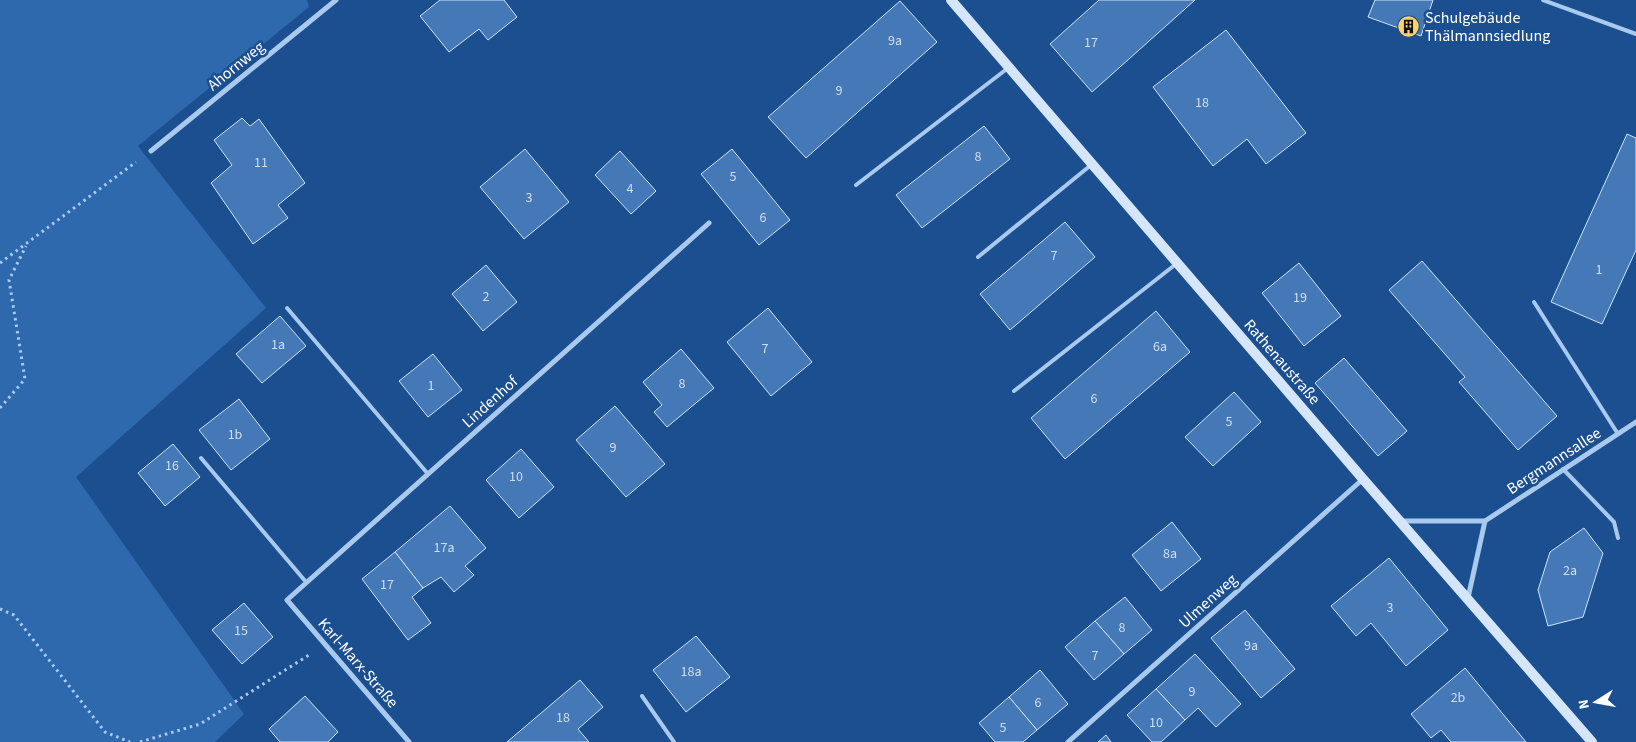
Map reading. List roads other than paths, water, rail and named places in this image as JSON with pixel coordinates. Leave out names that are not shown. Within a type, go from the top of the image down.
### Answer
[{"type":"main road","name":"Rathenaustraße","points":[[951,0],[1592,742]]},
{"type":"street","name":"Ahornweg","points":[[151,151],[336,0]]},
{"type":"street","name":"Lindenhof","points":[[287,600],[709,223]]},
{"type":"street","name":"Bergmannsallee","points":[[1486,521],[1562,469],[1636,422]]},
{"type":"street","name":"Ulmenweg","points":[[1068,742],[1364,479]]},
{"type":"street","points":[[1401,521],[1486,521],[1468,600]]},
{"type":"street","name":"Karl-Marx-Straße","points":[[287,600],[410,742]]},
{"type":"lane","points":[[1543,0],[1636,34]]},
{"type":"lane","points":[[856,185],[1009,67]]},
{"type":"lane","points":[[978,257],[1092,164]]},
{"type":"lane","points":[[1014,391],[1178,263]]},
{"type":"lane","points":[[1534,302],[1618,434]]},
{"type":"lane","points":[[287,308],[428,474]]},
{"type":"lane","points":[[201,458],[306,582]]},
{"type":"lane","points":[[1562,469],[1614,522],[1618,538]]},
{"type":"lane","points":[[642,696],[674,742]]},
{"type":"place","name":"Schulgebäude Thälmannsiedlung","points":[[1409,27]]}]
